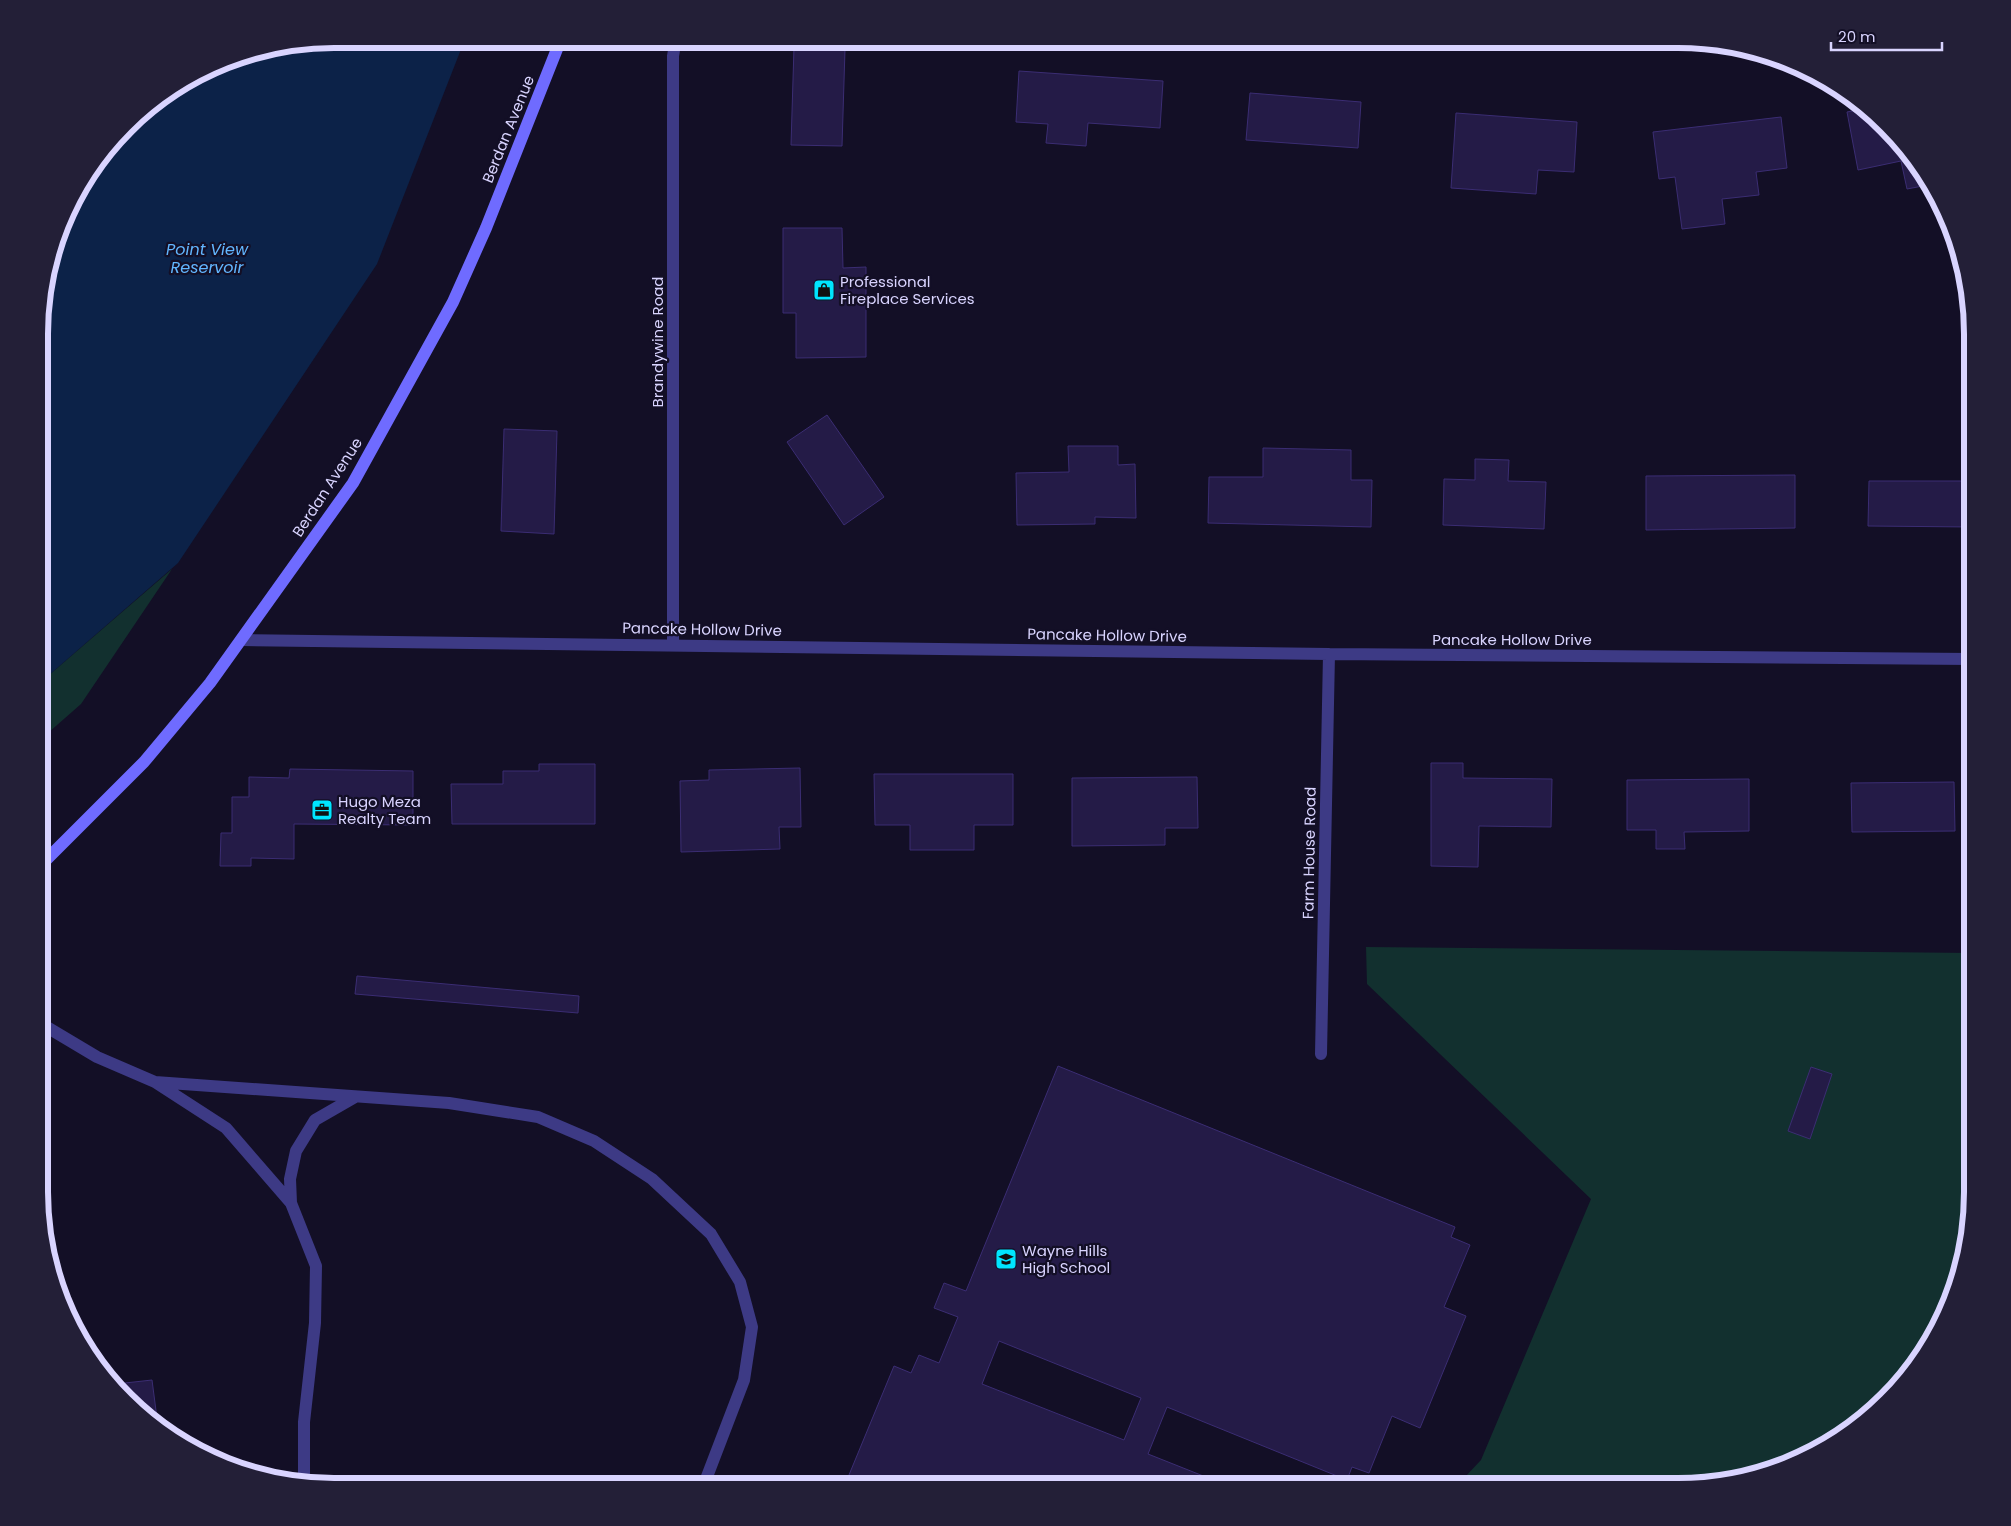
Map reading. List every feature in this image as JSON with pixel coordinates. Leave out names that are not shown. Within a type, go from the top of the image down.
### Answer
[{"type":"main road","name":"Berdan Avenue","points":[[48,858],[144,762],[210,683],[353,483],[453,302],[486,228],[557,48]]},
{"type":"street","name":"Brandywine Road","points":[[673,645],[674,48]]},
{"type":"street","name":"Pancake Hollow Drive","points":[[242,640],[1329,654],[1964,659]]},
{"type":"street","name":"Farm House Road","points":[[1321,1054],[1329,654]]},
{"type":"street","points":[[48,1028],[97,1057],[156,1082],[226,1128],[291,1203]]},
{"type":"street","points":[[156,1082],[449,1103],[538,1117],[594,1141],[652,1179],[711,1234],[740,1282],[752,1327],[744,1380],[706,1478]]},
{"type":"street","points":[[304,1477],[304,1422],[314,1322],[316,1266],[291,1203],[290,1180],[296,1152],[315,1120],[356,1097]]},
{"type":"green space","points":[[172,569],[81,704],[48,733],[48,676]]},
{"type":"green space","points":[[1366,947],[1964,953],[1964,1192],[1961,1230],[1954,1266],[1942,1302],[1925,1335],[1904,1367],[1880,1395],[1836,1430],[1787,1457],[1751,1469],[1696,1478],[1465,1478],[1481,1460],[1591,1199],[1367,984]]},
{"type":"water","name":"Point View Reservoir","points":[[315,48],[461,48],[377,264],[178,563],[48,676],[48,315],[57,260],[77,207],[107,159],[131,131],[175,96],[224,69],[260,57]]},
{"type":"building","points":[[794,48],[845,49],[842,146],[791,145]]},
{"type":"building","points":[[1019,71],[1163,81],[1160,128],[1088,123],[1086,146],[1046,143],[1048,124],[1016,122]]},
{"type":"building","points":[[1250,93],[1361,102],[1358,148],[1246,140]]},
{"type":"building","points":[[1856,110],[1880,131],[1904,159],[1922,186],[1907,189],[1901,161],[1858,170],[1847,112]]},
{"type":"building","points":[[1456,113],[1577,122],[1574,172],[1538,170],[1536,194],[1451,188]]},
{"type":"building","points":[[1781,117],[1787,168],[1756,172],[1759,195],[1722,199],[1725,224],[1682,229],[1675,177],[1659,179],[1653,132]]},
{"type":"building","name":"Professional Fireplace Services","points":[[783,228],[842,228],[843,268],[866,267],[866,357],[796,358],[796,313],[783,313]]},
{"type":"building","points":[[827,415],[884,497],[844,525],[787,442]]},
{"type":"building","points":[[504,429],[557,431],[554,534],[501,531]]},
{"type":"building","points":[[1068,446],[1118,446],[1118,465],[1135,464],[1136,518],[1095,517],[1095,524],[1017,525],[1016,473],[1069,472]]},
{"type":"building","points":[[1263,448],[1351,450],[1351,480],[1372,480],[1371,527],[1208,523],[1209,477],[1263,477]]},
{"type":"building","points":[[1475,459],[1509,460],[1508,481],[1546,482],[1544,529],[1443,525],[1444,479],[1475,480]]},
{"type":"building","points":[[1795,475],[1795,528],[1646,530],[1646,476]]},
{"type":"building","points":[[1869,481],[1964,481],[1964,527],[1868,526]]},
{"type":"building","points":[[1431,763],[1463,763],[1463,778],[1552,779],[1551,827],[1479,826],[1478,867],[1431,866]]},
{"type":"building","points":[[539,764],[595,764],[595,824],[452,824],[451,784],[503,784],[503,771],[539,771]]},
{"type":"building","points":[[800,768],[801,827],[779,827],[780,849],[681,852],[680,781],[709,780],[709,770]]},
{"type":"building","name":"Hugo Meza Realty Team","points":[[290,769],[413,771],[413,825],[294,824],[294,859],[251,858],[251,866],[220,866],[221,833],[232,833],[232,797],[249,797],[249,777],[289,778]]},
{"type":"building","points":[[874,774],[1013,774],[1013,825],[974,825],[974,850],[910,850],[910,825],[875,825]]},
{"type":"building","points":[[1197,777],[1198,828],[1165,828],[1165,845],[1072,846],[1072,778]]},
{"type":"building","points":[[1749,779],[1749,831],[1684,832],[1685,849],[1656,849],[1656,830],[1627,830],[1627,780]]},
{"type":"building","points":[[1954,782],[1955,831],[1852,832],[1851,783]]},
{"type":"building","points":[[357,976],[579,996],[578,1013],[355,994]]},
{"type":"building","name":"Wayne Hills High School","points":[[1058,1066],[1455,1227],[1451,1237],[1470,1245],[1444,1307],[1466,1316],[1420,1428],[1392,1416],[1369,1473],[1352,1467],[1348,1478],[1342,1478],[1167,1407],[1148,1454],[1208,1478],[848,1478],[894,1366],[911,1373],[919,1355],[939,1363],[958,1317],[934,1308],[944,1283],[966,1291]],"holes":[[[999,1341],[1141,1398],[1124,1440],[982,1384]]]},
{"type":"building","points":[[1811,1067],[1832,1074],[1810,1139],[1788,1131]]},
{"type":"building","points":[[152,1380],[157,1417],[131,1395],[121,1383]]},
{"type":"place","name":"Professional Fireplace Services","points":[[824,290]]},
{"type":"place","name":"Hugo Meza Realty Team","points":[[322,810]]},
{"type":"place","name":"Wayne Hills High School","points":[[1006,1259]]}]
